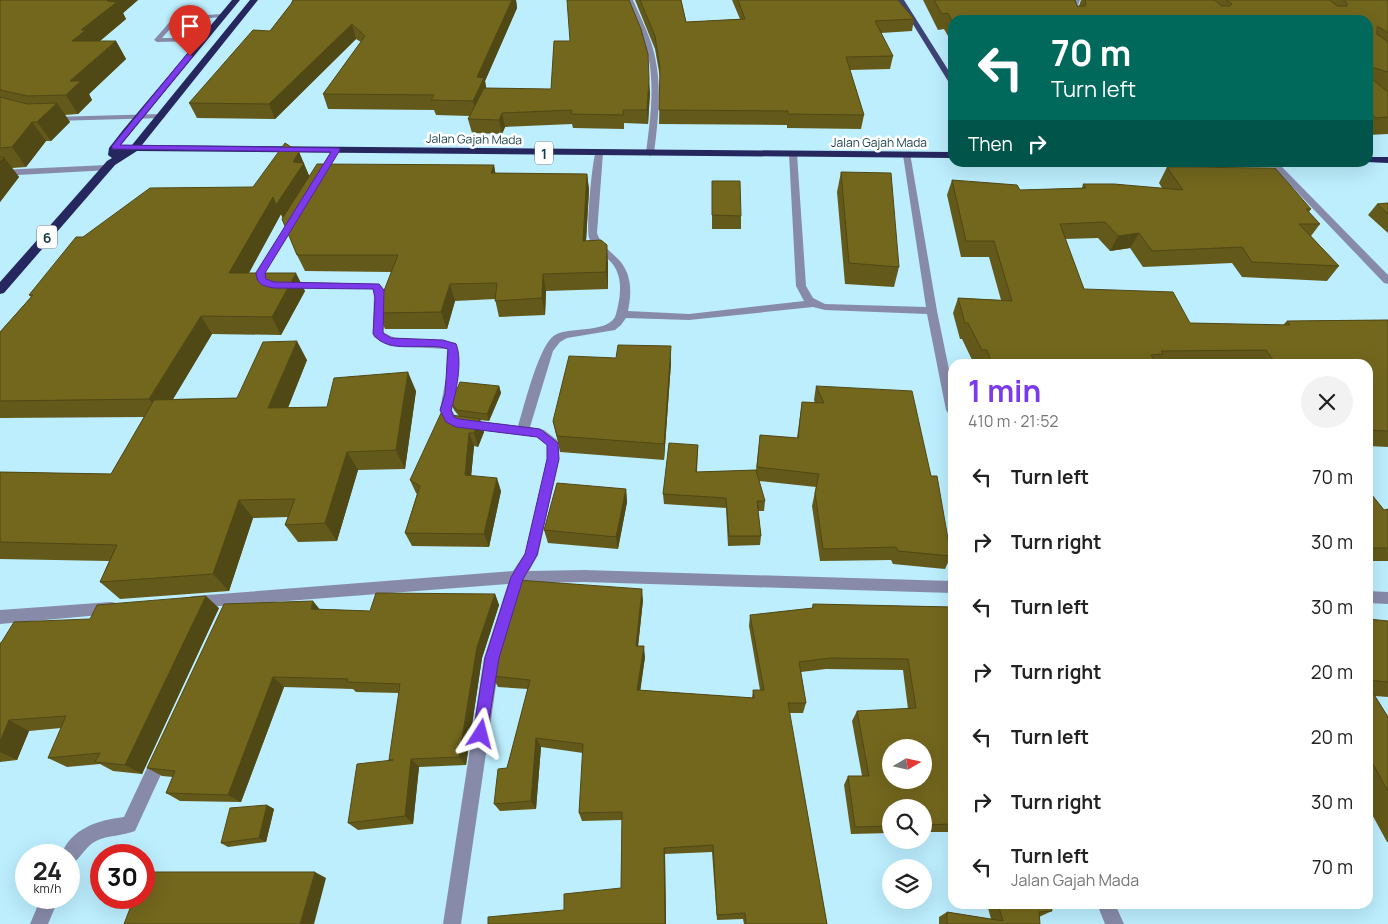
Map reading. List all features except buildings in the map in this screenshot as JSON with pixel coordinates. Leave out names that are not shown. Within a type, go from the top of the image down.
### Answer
[{"type":"highway","points":[[114,148],[236,0]]},
{"type":"highway","points":[[135,148],[254,0]]},
{"type":"highway","name":"Jalan Gajah Mada","points":[[114,148],[948,155]]},
{"type":"highway","name":"6","points":[[109,165],[114,148]]},
{"type":"highway","name":"6","points":[[0,290],[109,165],[135,148]]},
{"type":"highway","points":[[1373,158],[1388,160]]},
{"type":"main road","points":[[901,0],[948,75]]},
{"type":"street","points":[[630,0],[650,52],[653,65],[655,97],[650,153]]},
{"type":"street","points":[[1074,15],[1073,11],[1077,0]]},
{"type":"street","points":[[202,40],[157,40],[176,18],[223,16]]},
{"type":"street","points":[[41,119],[161,116]]},
{"type":"street","points":[[311,191],[336,150]]},
{"type":"street","points":[[523,430],[548,350],[556,339],[566,335],[610,328],[617,325],[622,314],[626,282],[623,270],[596,245],[592,233],[599,153]]},
{"type":"street","points":[[793,154],[801,286],[805,297],[812,304]]},
{"type":"street","points":[[907,155],[932,311],[948,390]]},
{"type":"street","points":[[0,173],[109,165]]},
{"type":"street","points":[[1278,167],[1388,281]]},
{"type":"street","points":[[301,207],[260,273],[261,280],[265,284],[375,286],[379,290],[380,298],[378,334],[383,339],[390,342],[452,346],[454,355],[450,394],[446,410],[450,419],[456,423],[540,433],[553,443],[553,459],[531,555],[517,577],[492,658],[452,924]]},
{"type":"street","points":[[622,314],[689,317],[812,304],[840,309],[932,311]]},
{"type":"street","points":[[178,603],[517,577],[584,576],[948,587]]},
{"type":"street","points":[[1373,597],[1388,598]]},
{"type":"street","points":[[225,617],[233,598]]},
{"type":"street","points":[[0,617],[129,607]]},
{"type":"street","points":[[77,844],[97,830],[129,825],[167,744]]},
{"type":"street","points":[[39,924],[45,909]]},
{"type":"street","points":[[1108,909],[1115,924]]},
{"type":"route","points":[[190,56],[114,148],[336,150],[260,273],[261,280],[265,284],[274,285],[375,286],[379,290],[380,298],[378,334],[383,339],[390,342],[452,346],[454,355],[450,394],[446,410],[450,419],[456,423],[540,433],[553,443],[553,459],[531,555],[517,577],[492,658],[481,734]]}]
